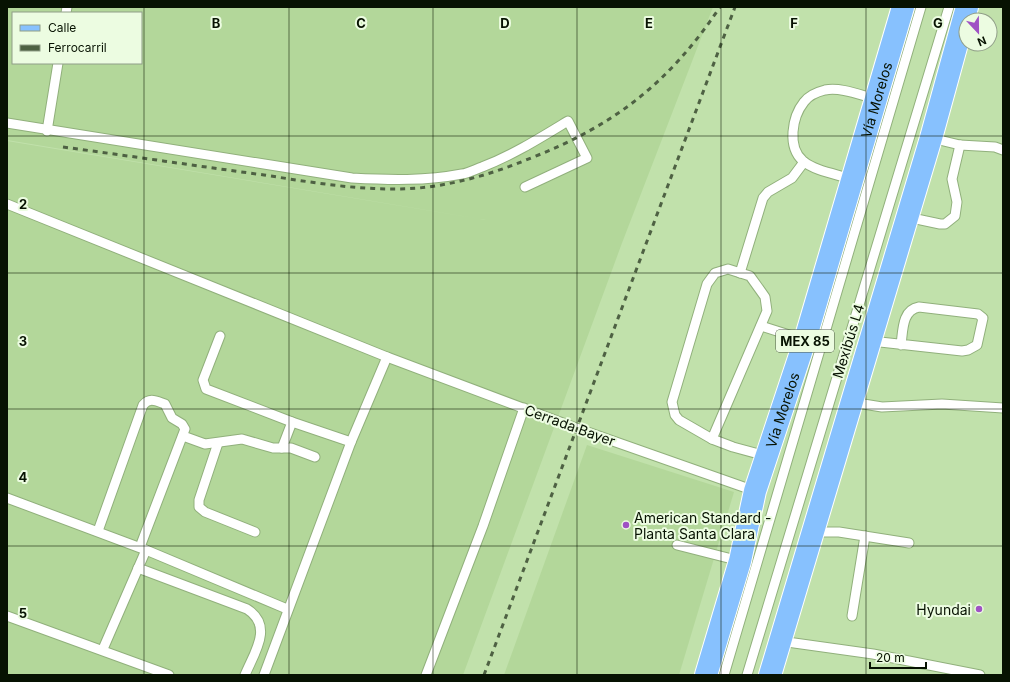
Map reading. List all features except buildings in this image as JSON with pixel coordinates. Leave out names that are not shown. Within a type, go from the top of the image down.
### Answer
[{"type":"main road","name":"Vía Morelos","points":[[706,675],[740,561],[755,491],[805,340],[903,7]]},
{"type":"main road","points":[[770,675],[931,138],[967,7]]},
{"type":"lane","name":"Mexibús L4","points":[[724,675],[921,7]]},
{"type":"lane","name":"Mexibús L4","points":[[747,675],[949,7]]},
{"type":"lane","points":[[47,131],[58,64]]},
{"type":"lane","points":[[852,179],[814,167],[804,162],[795,150],[793,134],[804,102],[817,92],[836,89],[876,99]]},
{"type":"lane","points":[[7,123],[47,131],[352,178],[389,180],[463,174],[499,160],[530,145],[568,121],[587,158],[525,187]]},
{"type":"lane","points":[[931,138],[960,145],[995,147],[1003,150]]},
{"type":"lane","points":[[907,217],[945,224],[955,216],[957,202],[952,179],[960,145]]},
{"type":"lane","points":[[740,273],[763,198],[768,192],[792,178],[804,162]]},
{"type":"lane","name":"Cerrada Bayer","points":[[7,204],[386,357],[755,491]]},
{"type":"lane","points":[[712,439],[767,311],[765,297],[750,276],[728,269],[715,273],[711,277],[672,402],[675,415],[679,420],[712,439],[733,447],[766,456]]},
{"type":"lane","points":[[869,341],[901,345],[962,351],[968,350],[977,345],[983,318],[978,314],[919,307],[910,309],[906,317],[901,345]]},
{"type":"lane","points":[[761,326],[805,340]]},
{"type":"lane","points":[[220,336],[203,380],[204,387],[292,422],[351,442]]},
{"type":"lane","points":[[264,675],[287,609],[351,442],[386,357]]},
{"type":"lane","points":[[98,531],[145,403],[152,400],[165,404],[172,418],[184,426],[183,436],[143,549],[138,568],[103,649]]},
{"type":"lane","points":[[851,402],[882,407],[942,404],[1003,408]]},
{"type":"lane","points":[[426,675],[484,526],[524,408]]},
{"type":"lane","points":[[282,448],[292,422]]},
{"type":"lane","points":[[183,436],[205,444],[238,438],[273,448],[291,448],[315,457]]},
{"type":"lane","points":[[218,442],[199,500],[199,507],[205,512],[255,532]]},
{"type":"lane","points":[[7,498],[98,531],[287,609]]},
{"type":"lane","points":[[813,532],[865,536],[909,543]]},
{"type":"lane","points":[[852,616],[865,536]]},
{"type":"lane","points":[[677,545],[740,561]]},
{"type":"lane","points":[[138,568],[248,609],[255,614],[260,620],[262,630],[260,639],[245,675]]},
{"type":"lane","points":[[7,616],[103,649],[170,675]]},
{"type":"lane","points":[[780,641],[873,654],[980,675]]},
{"type":"shaded area","points":[[7,7],[713,7],[622,243],[463,675],[7,675],[7,141],[486,220],[7,140]]},
{"type":"shaded area","name":"American Standard - Planta Santa Clara","points":[[587,445],[734,492],[679,675],[504,675]]},
{"type":"railway","points":[[63,147],[322,184],[361,188],[400,189],[448,184],[490,173],[531,158],[589,131],[614,116],[638,99],[681,58],[701,34],[720,7]]},
{"type":"railway","points":[[484,675],[735,7]]},
{"type":"place","name":"American Standard - Planta Santa Clara","points":[[626,525]]},
{"type":"place","name":"Hyundai","points":[[979,609]]}]
